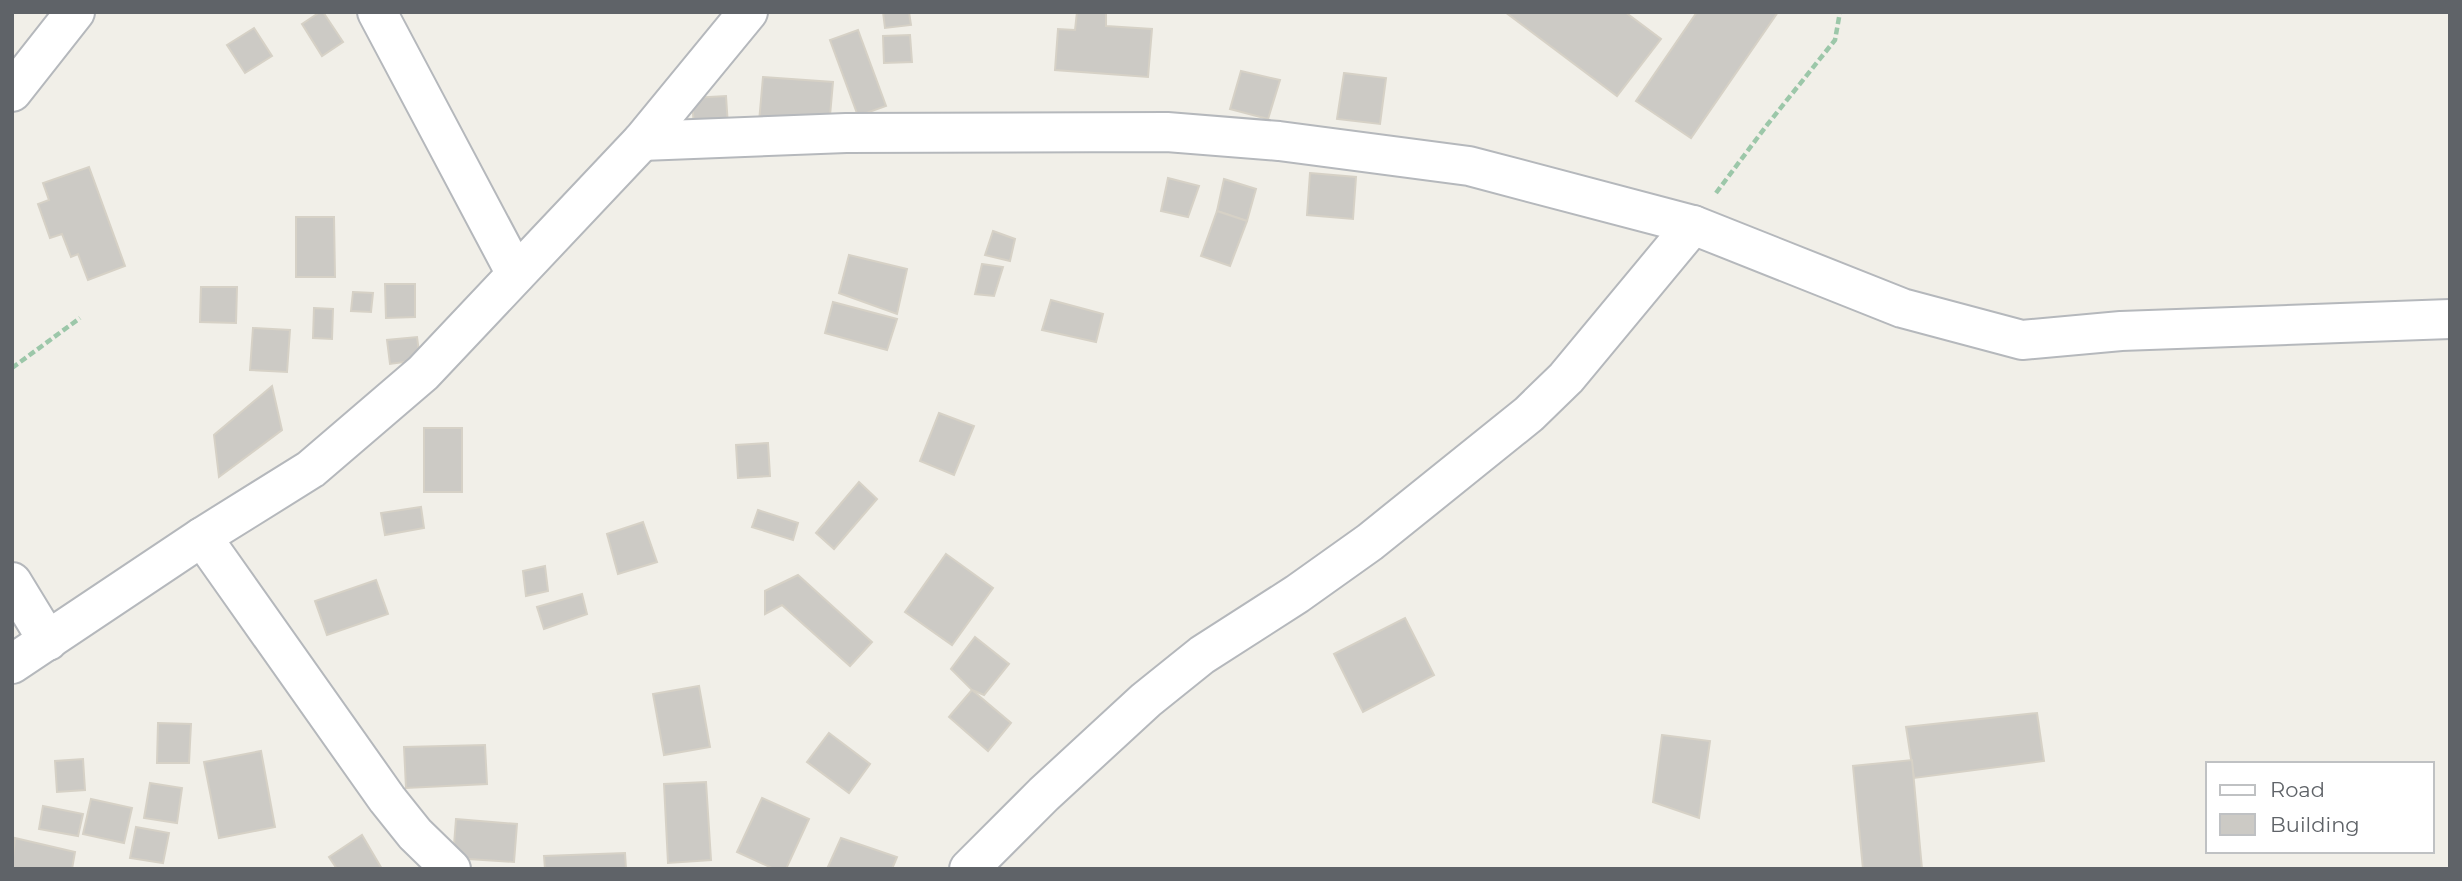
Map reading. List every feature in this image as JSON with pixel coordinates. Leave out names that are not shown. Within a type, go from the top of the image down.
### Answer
[{"type":"street","points":[[12,92],[75,12]]},
{"type":"street","points":[[377,12],[516,274]]},
{"type":"street","points":[[12,664],[202,537],[311,469],[423,373],[642,141],[748,12]]},
{"type":"street","points":[[642,141],[846,133],[1153,132],[1266,140],[1469,166],[1693,225],[1902,308],[2022,340],[2121,331],[2450,319]]},
{"type":"street","points":[[969,869],[1044,794],[1146,700],[1202,655],[1297,594],[1370,542],[1529,414],[1566,378],[1693,225]]},
{"type":"street","points":[[202,537],[387,799],[415,834],[451,869]]},
{"type":"street","points":[[12,582],[48,641]]},
{"type":"path","points":[[1693,225],[1767,125],[1835,40],[1840,12]]},
{"type":"path","points":[[12,368],[80,318]]},
{"type":"building","points":[[323,12],[343,42],[322,56],[302,24]]},
{"type":"building","points":[[883,12],[909,12],[911,25],[885,28]]},
{"type":"building","points":[[1077,12],[1106,12],[1106,26],[1152,29],[1148,77],[1055,70],[1058,29],[1075,30]]},
{"type":"building","points":[[1505,12],[1625,12],[1661,39],[1617,96]]},
{"type":"building","points":[[1697,12],[1778,12],[1691,138],[1636,101]]},
{"type":"building","points":[[254,28],[272,56],[245,73],[227,45]]},
{"type":"building","points":[[858,30],[886,106],[858,116],[830,40]]},
{"type":"building","points":[[910,35],[912,62],[884,63],[883,36]]},
{"type":"building","points":[[1241,71],[1280,80],[1268,119],[1230,109]]},
{"type":"building","points":[[1344,73],[1386,78],[1380,124],[1337,119]]},
{"type":"building","points":[[763,77],[833,82],[829,127],[759,122]]},
{"type":"building","points":[[726,96],[728,126],[694,128],[692,98]]},
{"type":"building","points":[[89,167],[125,266],[88,280],[78,254],[71,257],[62,234],[50,238],[38,204],[49,200],[43,183]]},
{"type":"building","points":[[1310,173],[1356,177],[1353,219],[1307,215]]},
{"type":"building","points":[[1168,178],[1199,186],[1188,217],[1161,211]]},
{"type":"building","points":[[1224,179],[1256,189],[1247,221],[1217,211]]},
{"type":"building","points":[[1217,211],[1247,221],[1230,266],[1201,256]]},
{"type":"building","points":[[296,217],[334,217],[335,277],[296,277]]},
{"type":"building","points":[[993,231],[1015,239],[1010,261],[985,255]]},
{"type":"building","points":[[849,255],[907,269],[897,314],[839,293]]},
{"type":"building","points":[[982,264],[1003,267],[994,296],[975,294]]},
{"type":"building","points":[[385,284],[415,284],[415,317],[386,318]]},
{"type":"building","points":[[201,287],[237,287],[236,323],[200,322]]},
{"type":"building","points":[[353,292],[373,293],[371,312],[351,311]]},
{"type":"building","points":[[1051,300],[1103,314],[1096,342],[1042,330]]},
{"type":"building","points":[[833,302],[897,319],[887,350],[825,333]]},
{"type":"building","points":[[314,308],[333,309],[332,339],[313,338]]},
{"type":"building","points":[[253,328],[290,330],[287,372],[250,370]]},
{"type":"building","points":[[417,337],[420,360],[390,364],[387,340]]},
{"type":"building","points":[[272,386],[282,430],[219,477],[214,435]]},
{"type":"building","points":[[939,413],[974,426],[954,475],[920,461]]},
{"type":"building","points":[[424,428],[462,428],[462,492],[424,492]]},
{"type":"building","points":[[768,443],[770,476],[738,478],[736,445]]},
{"type":"building","points":[[859,482],[877,499],[834,549],[816,533]]},
{"type":"building","points":[[421,507],[424,528],[385,535],[381,513]]},
{"type":"building","points":[[758,510],[798,523],[793,540],[752,527]]},
{"type":"building","points":[[643,522],[657,562],[618,574],[607,534]]},
{"type":"building","points":[[946,554],[993,588],[952,645],[905,612]]},
{"type":"building","points":[[545,566],[548,591],[526,596],[523,571]]},
{"type":"building","points":[[798,575],[872,642],[850,666],[782,605],[765,614],[765,591]]},
{"type":"building","points":[[376,580],[388,614],[327,635],[315,601]]},
{"type":"building","points":[[582,594],[587,614],[544,629],[537,607]]},
{"type":"building","points":[[1405,618],[1434,675],[1363,712],[1334,654]]},
{"type":"building","points":[[975,637],[1009,664],[984,695],[972,690],[951,669]]},
{"type":"building","points":[[699,686],[710,747],[664,755],[653,694]]},
{"type":"building","points":[[972,690],[1011,723],[988,751],[949,717]]},
{"type":"building","points":[[2037,713],[2044,761],[1914,778],[1906,727]]},
{"type":"building","points":[[158,723],[191,724],[189,763],[157,763]]},
{"type":"building","points":[[829,733],[870,764],[849,793],[807,762]]},
{"type":"building","points":[[1662,735],[1710,741],[1699,818],[1653,802]]},
{"type":"building","points":[[485,745],[487,784],[406,788],[404,747]]},
{"type":"building","points":[[261,751],[275,827],[219,838],[204,762]]},
{"type":"building","points":[[83,759],[85,790],[57,792],[55,761]]},
{"type":"building","points":[[1912,760],[1922,869],[1863,869],[1853,766]]},
{"type":"building","points":[[706,782],[711,860],[668,863],[664,784]]},
{"type":"building","points":[[150,783],[182,788],[177,823],[144,818]]},
{"type":"building","points":[[762,798],[809,819],[786,869],[774,869],[737,852]]},
{"type":"building","points":[[91,799],[132,808],[124,843],[83,834]]},
{"type":"building","points":[[43,806],[83,814],[78,836],[39,829]]},
{"type":"building","points":[[456,819],[517,824],[514,862],[453,858]]},
{"type":"building","points":[[136,827],[169,833],[163,863],[130,858]]},
{"type":"building","points":[[362,835],[382,869],[337,869],[329,857]]},
{"type":"building","points":[[15,838],[75,852],[72,869],[12,868]]},
{"type":"building","points":[[841,838],[897,857],[892,869],[827,869]]},
{"type":"building","points":[[625,853],[626,869],[545,869],[544,856]]}]
